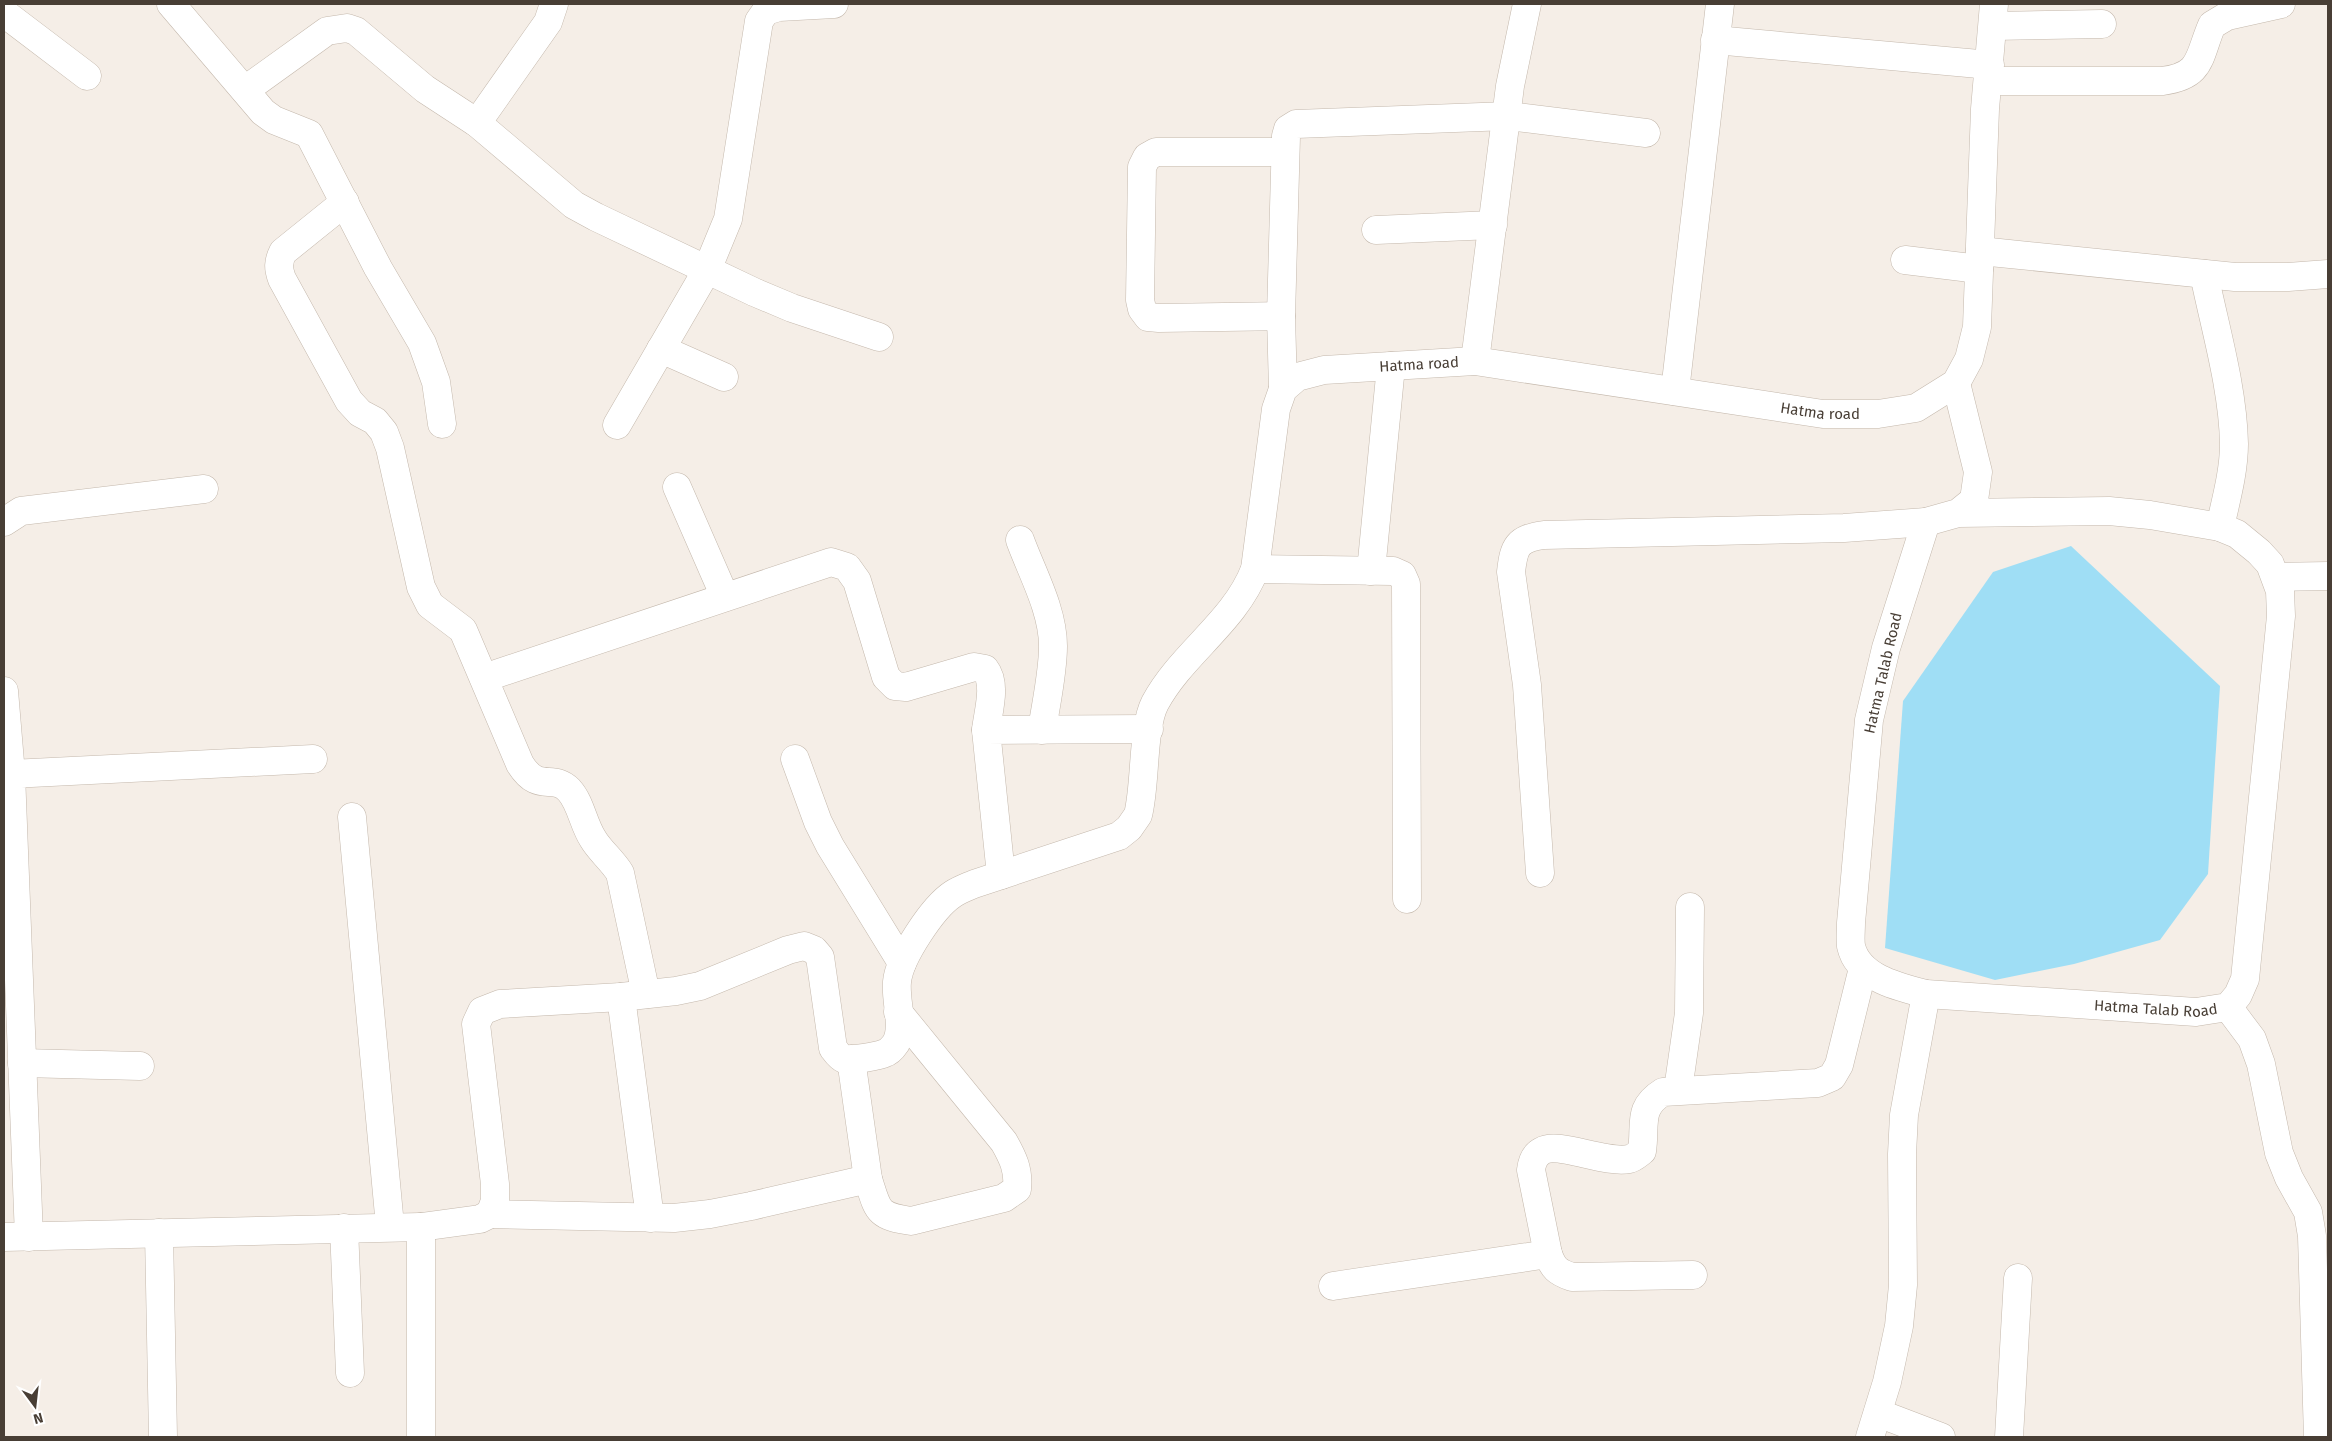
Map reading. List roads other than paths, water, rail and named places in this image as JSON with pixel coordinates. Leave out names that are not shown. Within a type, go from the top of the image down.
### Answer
[{"type":"street","points":[[171,4],[264,112],[274,120],[309,134],[383,276],[422,343],[436,382],[442,424]]},
{"type":"street","points":[[477,123],[548,22],[554,4]]},
{"type":"street","points":[[617,425],[707,270],[728,219],[759,21],[766,11],[778,7],[834,4]]},
{"type":"street","points":[[1475,361],[1508,116],[1510,86],[1527,4]]},
{"type":"street","points":[[1675,391],[1720,4]]},
{"type":"street","points":[[1715,40],[1989,73],[2162,81],[2178,79],[2191,72],[2200,59],[2212,25],[2226,16],[2281,4]]},
{"type":"street","points":[[4,12],[87,76]]},
{"type":"street","points":[[1994,15],[2102,24]]},
{"type":"street","name":"Hatma road","points":[[1290,383],[1324,370],[1475,361],[1823,414],[1878,414],[1916,408],[1956,383],[1969,359],[1977,327],[1985,109],[1994,15]]},
{"type":"street","points":[[245,90],[327,31],[347,28],[356,31],[425,89],[477,123],[574,204],[596,218],[792,308],[879,337]]},
{"type":"street","points":[[490,1214],[495,1201],[495,1184],[476,1024],[482,1010],[500,1004],[633,996],[676,991],[700,986],[788,950],[804,946],[814,950],[820,957],[833,1048],[838,1055],[844,1059],[851,1059],[887,1053],[896,1043],[899,1031],[897,982],[902,963],[911,945],[939,907],[952,894],[1001,874],[1119,836],[1129,828],[1138,815],[1141,802],[1149,729],[1154,705],[1165,686],[1237,604],[1248,589],[1255,569],[1276,409],[1290,383],[1281,316],[1285,152],[1288,129],[1296,124],[1508,116],[1646,133]]},
{"type":"street","points":[[1281,316],[1148,317],[1142,309],[1140,300],[1142,167],[1147,157],[1156,152],[1285,152]]},
{"type":"street","points":[[344,202],[283,252],[278,269],[349,401],[360,414],[375,420],[384,432],[390,448],[421,587],[430,605],[463,630],[520,764],[528,776],[537,781],[559,783],[568,789],[576,801],[591,837],[598,848],[612,861],[620,872],[633,996],[650,1218]]},
{"type":"street","points":[[1376,230],[1493,225]]},
{"type":"street","points":[[1905,260],[1980,260],[2234,277],[2288,278],[2328,274]]},
{"type":"street","points":[[2204,274],[2230,402],[2234,444],[2231,474],[2220,527]]},
{"type":"street","points":[[661,349],[724,377]]},
{"type":"street","points":[[1371,571],[1391,366]]},
{"type":"street","points":[[1956,383],[1978,472],[1974,500],[1958,514]]},
{"type":"street","points":[[677,486],[726,597]]},
{"type":"street","points":[[4,522],[21,511],[204,489]]},
{"type":"street","name":"Hatma Talab Road","points":[[2109,511],[2150,515],[2220,527],[2238,534],[2270,564],[2280,591],[2281,616],[2245,979],[2238,995],[2228,1007],[2196,1012],[1926,994],[1890,985],[1863,968],[1851,947],[1851,923],[1869,720],[1886,648],[1926,522],[1958,514],[2109,511]]},
{"type":"street","points":[[1540,872],[1527,685],[1511,572],[1513,556],[1518,543],[1527,537],[1544,535],[1844,528],[1926,522]]},
{"type":"street","points":[[1020,540],[1049,617],[1052,632],[1053,647],[1042,730]]},
{"type":"street","points":[[484,678],[831,562],[847,567],[857,580],[886,677],[895,686],[906,687],[974,667],[985,669],[990,675],[991,684],[986,730],[1001,874]]},
{"type":"street","points":[[1255,569],[1393,571],[1402,576],[1406,584],[1408,899]]},
{"type":"street","points":[[2276,577],[2328,576]]},
{"type":"street","points":[[4,690],[22,1063],[16,1237],[421,1226],[480,1219],[490,1214],[650,1218],[710,1214],[868,1179]]},
{"type":"street","points":[[986,730],[1149,729]]},
{"type":"street","points":[[795,758],[818,822],[830,846],[902,963]]},
{"type":"street","points":[[7,774],[312,759]]},
{"type":"street","points":[[352,817],[390,1226]]},
{"type":"street","points":[[1678,1090],[1689,1013],[1690,906]]},
{"type":"street","points":[[1693,1274],[1572,1276],[1552,1268],[1531,1170],[1533,1159],[1542,1150],[1556,1148],[1614,1160],[1631,1159],[1642,1151],[1645,1111],[1650,1100],[1663,1092],[1818,1083],[1832,1077],[1839,1065],[1863,968]]},
{"type":"street","points":[[1926,994],[1904,1115],[1902,1154],[1903,1285],[1899,1326],[1874,1425],[1941,1437]]},
{"type":"street","points":[[2228,1007],[2252,1038],[2261,1064],[2279,1153],[2289,1178],[2308,1212],[2312,1236],[2318,1437]]},
{"type":"street","points":[[851,1059],[868,1179],[876,1204],[886,1216],[911,1221],[1004,1198],[1017,1189],[1018,1177],[1015,1162],[1004,1142],[898,1012]]},
{"type":"street","points":[[22,1063],[140,1066]]},
{"type":"street","points":[[421,1226],[421,1437]]},
{"type":"street","points":[[344,1228],[350,1373]]},
{"type":"street","points":[[160,1233],[163,1437]]},
{"type":"street","points":[[1333,1286],[1548,1254]]},
{"type":"street","points":[[2009,1437],[2018,1278]]},
{"type":"water","points":[[2071,546],[2220,686],[2208,874],[2160,940],[2074,964],[1995,980],[1885,948],[1903,701],[1993,572]]}]
